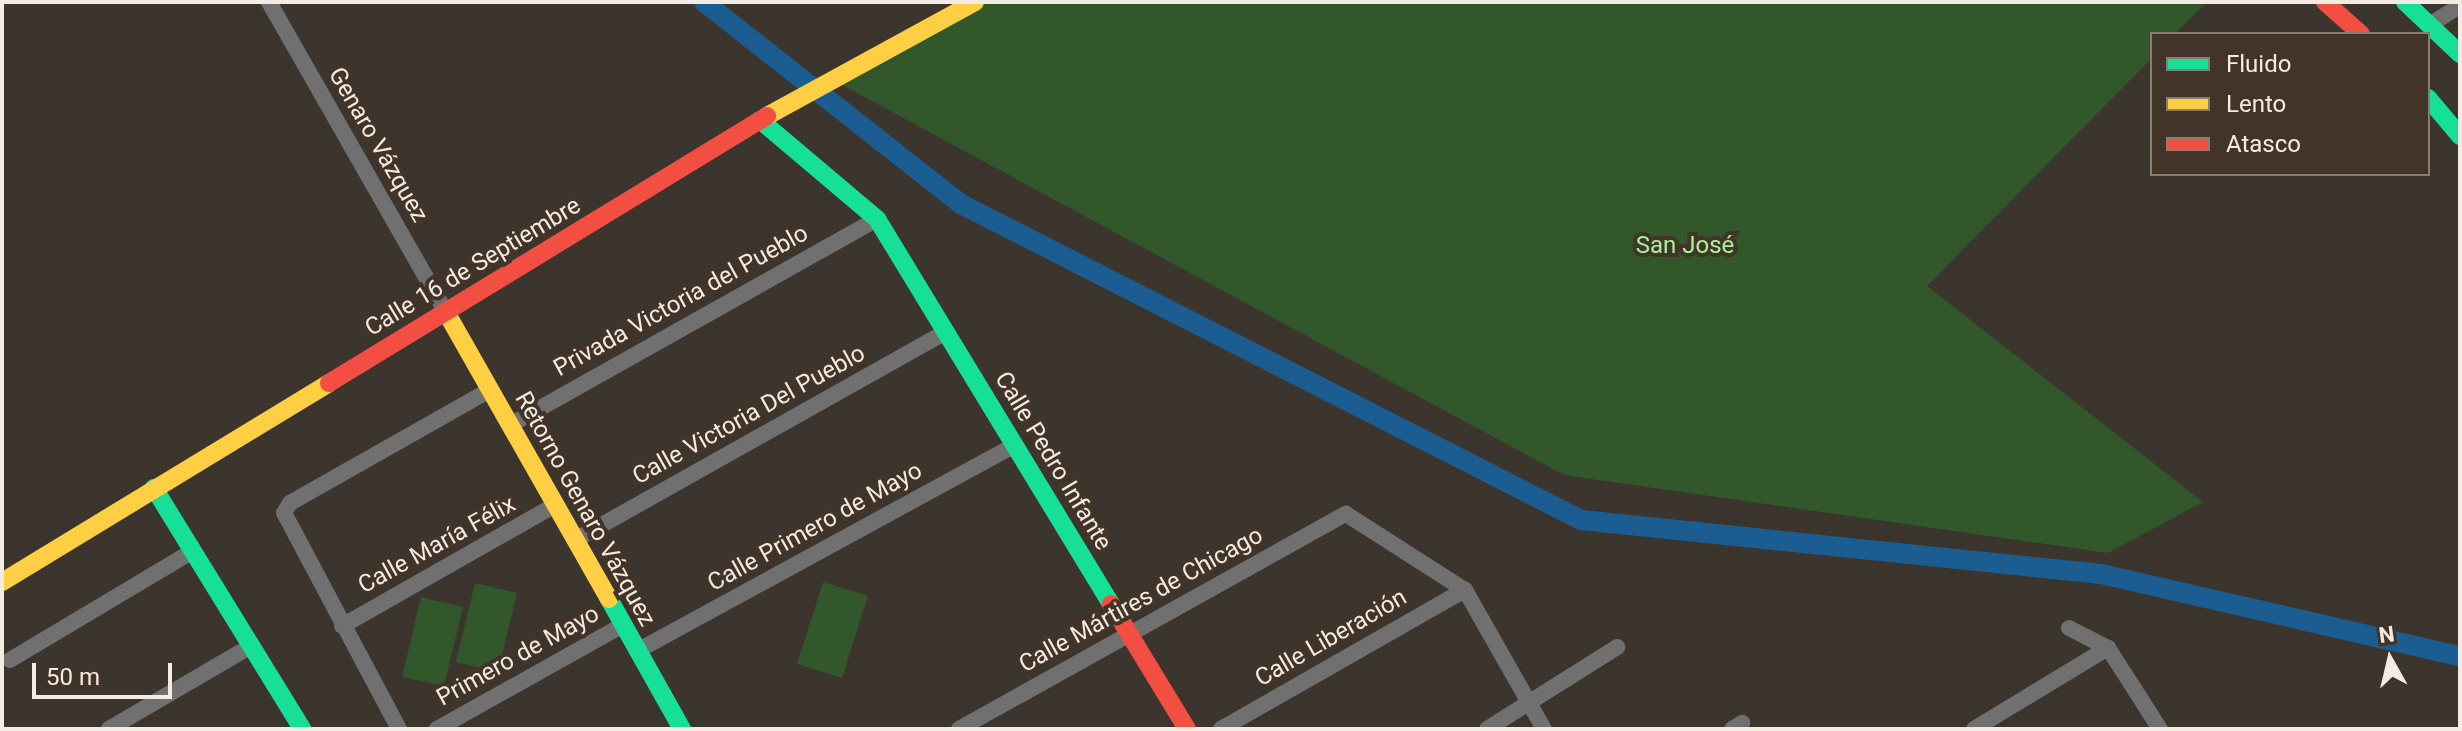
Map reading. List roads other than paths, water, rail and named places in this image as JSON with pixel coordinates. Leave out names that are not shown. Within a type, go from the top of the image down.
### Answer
[{"type":"street","name":"Genaro Vázquez","points":[[269,2],[446,312]]},
{"type":"street","name":"Calle 16 de Septiembre","points":[[2,582],[760,120],[975,2]]},
{"type":"street","points":[[2325,2],[2359,32]]},
{"type":"street","points":[[2405,2],[2460,54]]},
{"type":"street","points":[[2431,24],[2460,6]]},
{"type":"street","points":[[2430,100],[2460,136]]},
{"type":"street","name":"Calle Pedro Infante","points":[[760,120],[877,219],[1187,729]]},
{"type":"street","name":"Privada Victoria del Pueblo","points":[[510,425],[877,219]]},
{"type":"street","name":"Retorno Genaro Vázquez","points":[[446,312],[682,729]]},
{"type":"street","name":"Calle Victoria Del Pueblo","points":[[575,540],[946,332]]},
{"type":"street","points":[[399,729],[284,518],[288,505],[490,390]]},
{"type":"street","name":"Calle Primero de Mayo","points":[[637,651],[1015,445]]},
{"type":"street","points":[[154,488],[302,729]]},
{"type":"street","name":"Calle María Félix","points":[[342,626],[555,505]]},
{"type":"street","name":"Calle Mártires de Chicago","points":[[959,729],[1346,514],[1465,590]]},
{"type":"street","points":[[10,660],[193,551]]},
{"type":"street","points":[[1465,590],[1544,729]]},
{"type":"street","name":"Calle Liberación","points":[[1221,729],[1465,590]]},
{"type":"street","name":"Primero de Mayo","points":[[437,729],[623,625]]},
{"type":"street","points":[[2069,628],[2108,648],[2160,729]]},
{"type":"street","points":[[109,729],[251,646]]},
{"type":"street","points":[[1487,729],[1617,647]]},
{"type":"street","points":[[1974,729],[2108,648]]},
{"type":"waterway","points":[[704,2],[961,204],[1581,520],[2101,574],[2460,656]]},
{"type":"park label","name":"San José","points":[[1685,246]]}]
